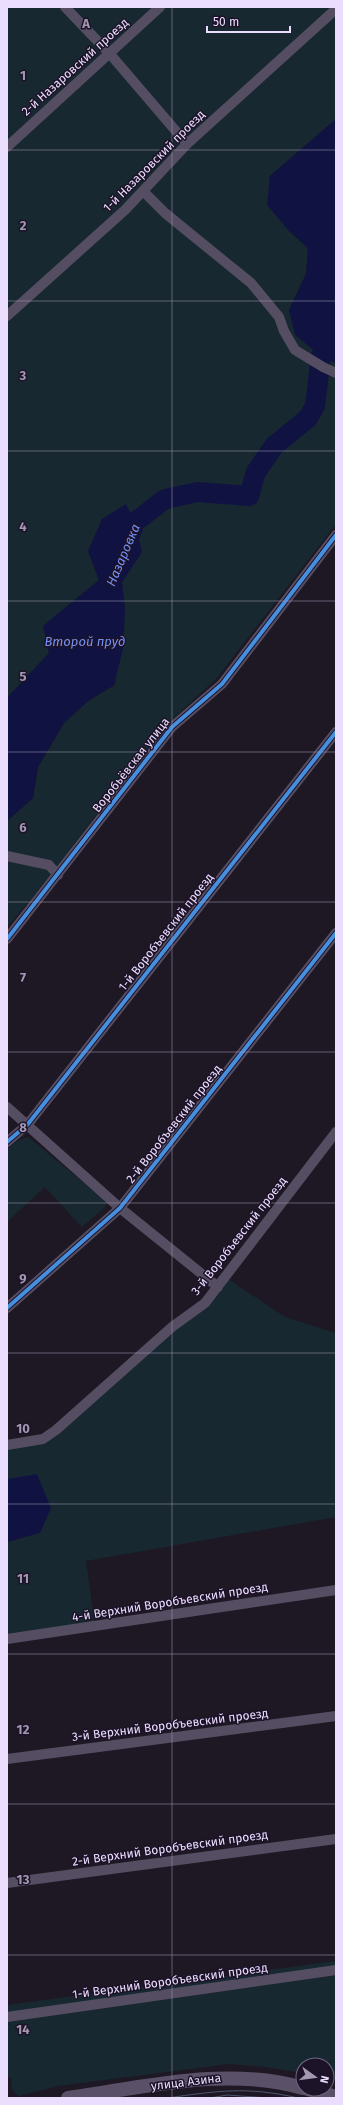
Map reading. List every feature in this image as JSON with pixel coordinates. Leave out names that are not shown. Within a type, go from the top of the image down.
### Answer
[{"type":"street","points":[[65,7],[110,54],[187,144]]},
{"type":"street","name":"2-й Назаровский проезд","points":[[7,147],[160,7]]},
{"type":"street","name":"1-й Назаровский проезд","points":[[7,316],[125,210],[187,144],[336,9]]},
{"type":"street","points":[[143,191],[165,213],[251,283],[279,317],[284,331],[295,350],[336,373]]},
{"type":"street","name":"Воробьёвская улица","points":[[7,939],[172,727],[222,684],[336,535]]},
{"type":"street","name":"1-й Воробъевский проезд","points":[[7,1142],[28,1124],[336,732]]},
{"type":"street","points":[[7,856],[49,865],[58,875]]},
{"type":"street","name":"2-й Воробъевский проезд","points":[[7,1308],[120,1208],[336,933]]},
{"type":"street","points":[[7,1107],[28,1124],[120,1208],[218,1287]]},
{"type":"street","name":"3-й Воробъевский проезд","points":[[7,1445],[43,1439],[76,1414],[172,1327],[205,1303],[336,1132]]},
{"type":"street","name":"4-й Верхний Воробъевский проезд","points":[[7,1639],[336,1590]]},
{"type":"street","name":"3-й Верхний Воробъевский проезд","points":[[7,1759],[336,1716]]},
{"type":"street","name":"2-й Верхний Воробъевский проезд","points":[[7,1883],[336,1839]]},
{"type":"street","name":"1-й Верхний Воробъевский проезд","points":[[7,2017],[336,1970]]},
{"type":"street","name":"улица Азина","points":[[68,2098],[190,2080],[226,2077],[258,2078],[295,2086]]},
{"type":"shaded area","points":[[7,7],[336,7],[336,119],[270,176],[289,231],[308,248],[306,274],[289,310],[321,356],[336,363],[336,524],[216,679],[168,723],[92,820],[50,877],[7,927],[7,821],[33,798],[38,767],[64,723],[88,701],[115,685],[125,611],[122,582],[142,552],[88,551],[99,580],[43,626],[49,653],[7,698]]},
{"type":"shaded area","points":[[28,1137],[107,1202],[105,1207],[82,1227],[45,1187],[7,1222],[7,1149],[19,1140]]},
{"type":"shaded area","points":[[225,1277],[285,1317],[336,1333],[336,1517],[86,1561],[95,1626],[7,1639],[7,1445],[43,1439],[205,1303]]},
{"type":"shaded area","points":[[336,1961],[336,2080],[335,2057],[295,2057],[295,2072],[266,2067],[229,2064],[58,2086],[19,2096],[12,2090],[11,2077],[7,2078],[7,2005]]},
{"type":"water","points":[[336,119],[336,363],[321,356],[295,335],[289,310],[306,274],[308,248],[289,231],[267,205],[270,176]]},
{"type":"water","name":"Второй пруд","points":[[126,504],[135,522],[142,552],[122,582],[125,611],[123,649],[114,685],[88,701],[64,723],[38,767],[33,798],[7,821],[7,698],[49,653],[43,626],[99,580],[88,551],[102,519]]},
{"type":"water","points":[[37,1474],[51,1508],[40,1533],[7,1542],[7,1479]]},
{"type":"waterway","name":"Назаровка","points":[[125,548],[135,522],[165,499],[198,492],[249,496],[256,472],[274,446],[308,418],[315,406],[321,356],[336,332]]},
{"type":"tram line","points":[[167,2098],[201,2093],[232,2091],[263,2092],[298,2098]]},
{"type":"tram line","points":[[210,2098],[227,2095],[268,2098]]},
{"type":"cycle path","points":[[7,939],[172,727],[222,684],[336,535]]},
{"type":"cycle path","points":[[7,1142],[28,1124],[336,732]]},
{"type":"cycle path","points":[[7,1308],[120,1208],[336,933]]}]
